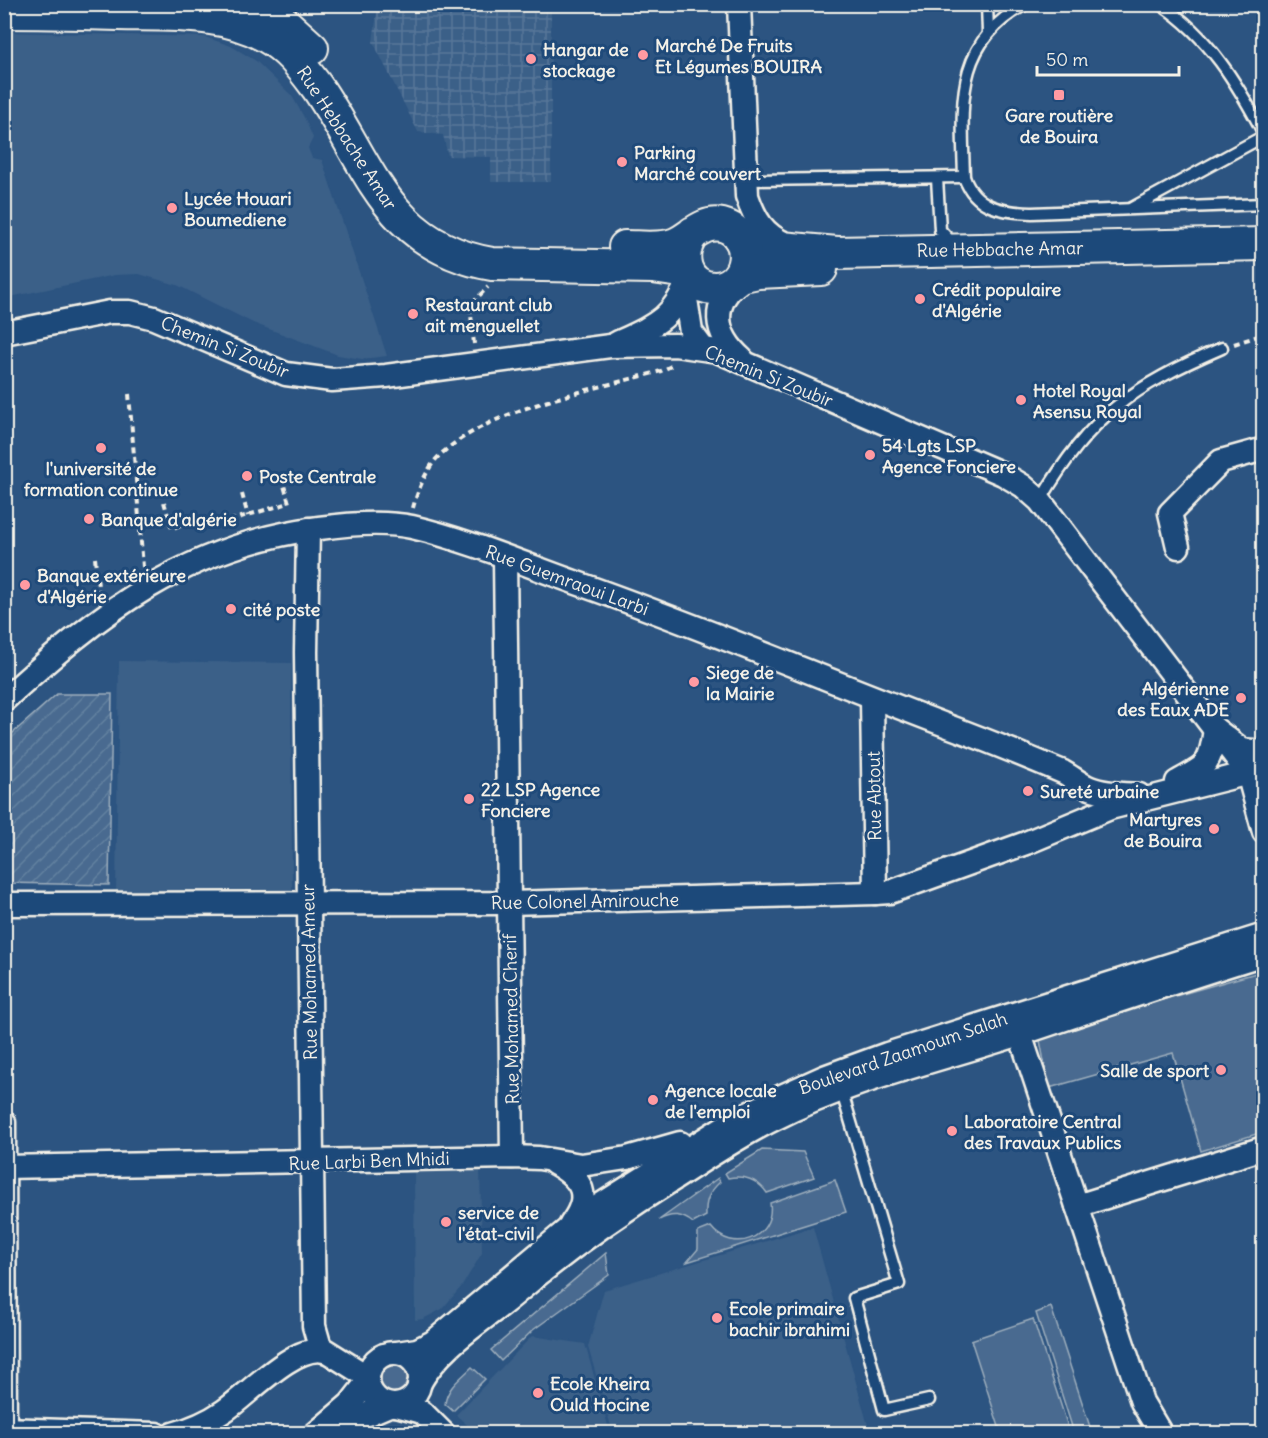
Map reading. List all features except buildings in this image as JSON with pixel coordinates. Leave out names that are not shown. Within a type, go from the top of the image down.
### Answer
[{"type":"main road","name":"Rue Hebbache Amar","points":[[252,4],[279,18],[304,38],[325,62],[397,183],[417,208],[445,228],[469,240],[494,244],[588,247],[661,246],[675,244],[714,231],[755,243],[801,251],[1263,244]]},
{"type":"main road","name":"Rue Hebbache Amar","points":[[4,12],[208,18],[238,23],[265,36],[286,50],[305,71],[340,124],[378,189],[398,216],[420,236],[442,249],[468,260],[492,264],[653,267],[687,279]]},
{"type":"main road","points":[[714,231],[746,256],[734,288],[705,286],[687,279],[683,251],[714,231]]},
{"type":"main road","name":"Rue Hebbache Amar","points":[[734,288],[800,268],[1263,263]]},
{"type":"street","points":[[739,4],[746,188],[755,219],[763,230],[776,240],[801,251]]},
{"type":"street","points":[[714,231],[738,214],[746,188]]},
{"type":"street","points":[[610,346],[644,331],[674,310],[687,279]]},
{"type":"street","points":[[687,279],[688,347]]},
{"type":"street","points":[[688,347],[734,288]]},
{"type":"street","points":[[734,288],[719,327],[726,345],[748,363]]},
{"type":"street","name":"Chemin Si Zoubir","points":[[4,333],[110,312],[130,312],[154,318],[286,374],[333,380],[386,376],[610,346],[688,347],[748,363],[1003,474],[1023,486],[1040,501],[1215,729],[1256,771]]},
{"type":"street","points":[[1178,547],[1170,513],[1221,461],[1263,449]]},
{"type":"street","name":"Rue Guemraoui Larbi","points":[[8,693],[98,619],[188,564],[228,548],[273,535],[344,524],[409,526],[685,623],[1065,774],[1089,788],[1149,796]]},
{"type":"street","name":"Rue Mohamed Ameur","points":[[308,529],[306,652],[314,1326],[318,1343],[324,1351]]},
{"type":"street","name":"Rue Mohamed Cherif","points":[[505,558],[512,1157]]},
{"type":"street","name":"Rue Abtout","points":[[872,699],[875,893]]},
{"type":"street","points":[[1204,767],[1211,754],[1215,729]]},
{"type":"street","points":[[1149,796],[1204,767],[1256,771]]},
{"type":"street","points":[[1149,796],[1256,771]]},
{"type":"street","points":[[1256,771],[1263,832]]},
{"type":"street","name":"Rue Colonel Amirouche","points":[[4,904],[509,903],[875,893],[890,891],[1026,843],[1110,808],[1149,796]]},
{"type":"street","name":"Boulevard Zaamoum Salah","points":[[419,1386],[433,1364],[455,1343],[568,1250],[618,1214],[744,1136],[841,1089],[1263,935]]},
{"type":"street","name":"Boulevard Zaamoum Salah","points":[[389,1354],[417,1350],[433,1342],[567,1229],[629,1185],[727,1125],[824,1077],[1160,985],[1263,954]]},
{"type":"street","points":[[1016,1024],[1142,1402],[1161,1434]]},
{"type":"street","points":[[4,1122],[5,1431],[156,1434]]},
{"type":"street","name":"Rue Larbi Ben Mhidi","points":[[5,1167],[313,1163],[512,1157],[581,1165],[658,1151],[727,1125]]},
{"type":"street","points":[[1077,1206],[1263,1148]]},
{"type":"street","points":[[550,1161],[568,1171],[582,1188],[581,1208],[567,1229]]},
{"type":"street","points":[[191,1431],[223,1412],[296,1356],[309,1344],[314,1326]]},
{"type":"street","points":[[296,1356],[313,1349],[324,1351],[368,1379],[372,1394],[392,1405],[422,1412],[444,1434]]},
{"type":"street","points":[[315,1434],[359,1395],[368,1379],[373,1363],[389,1354]]},
{"type":"street","points":[[344,1362],[389,1354],[415,1363],[422,1412]]},
{"type":"street","points":[[344,1362],[352,1377],[353,1386],[345,1408]]},
{"type":"street","points":[[341,1434],[363,1416],[407,1402],[419,1386]]},
{"type":"lane","points":[[987,4],[988,32]]},
{"type":"lane","points":[[1026,4],[988,32],[973,56],[964,87],[964,177],[968,189],[982,203],[1004,212],[1129,210],[1263,204]]},
{"type":"lane","points":[[1129,210],[1263,135],[1240,90],[1208,44],[1179,17],[1160,4]]},
{"type":"lane","points":[[746,188],[964,177]]},
{"type":"lane","points":[[937,178],[940,230],[948,241],[963,250]]},
{"type":"lane","points":[[1040,501],[1074,450],[1111,409],[1134,391],[1173,369],[1222,348]]},
{"type":"lane","points":[[841,1089],[899,1284],[854,1298],[884,1410],[929,1400]]},
{"type":"path","points":[[474,348],[470,305],[490,284],[492,264]]},
{"type":"path","points":[[1222,348],[1263,334]]},
{"type":"path","points":[[417,493],[438,456],[481,427],[509,413],[661,371],[688,347]]},
{"type":"path","points":[[129,394],[144,589]]},
{"type":"path","points":[[164,502],[172,529],[194,521],[197,530],[208,529],[285,507],[289,503],[283,482]]},
{"type":"path","points":[[242,494],[246,509]]},
{"type":"path","points":[[95,558],[96,575]]},
{"type":"shaded area","points":[[378,5],[551,5],[551,182],[491,182],[491,157],[448,156],[443,135],[418,132],[373,42]]},
{"type":"shaded area","name":"Lycée Houari Boumediene","points":[[5,32],[205,37],[231,46],[256,61],[292,96],[305,119],[313,138],[308,148],[312,158],[322,160],[387,356],[362,359],[338,355],[253,323],[177,285],[139,274],[115,275],[5,298]]},
{"type":"shaded area","points":[[119,661],[291,663],[292,891],[116,893]]},
{"type":"shaded area","points":[[57,694],[112,694],[109,885],[5,883],[5,740]]},
{"type":"shaded area","name":"Salle de sport","points":[[1263,971],[1263,1132],[1201,1151],[1173,1053],[1049,1088],[1039,1035]]},
{"type":"shaded area","points":[[762,1150],[803,1152],[814,1177],[767,1193],[759,1184],[750,1179],[728,1178],[725,1173]]},
{"type":"shaded area","points":[[480,1170],[482,1253],[462,1286],[442,1309],[423,1319],[415,1320],[414,1171]]},
{"type":"shaded area","points":[[718,1178],[720,1182],[710,1193],[707,1201],[706,1216],[693,1223],[677,1216],[668,1216],[659,1220]]},
{"type":"shaded area","points":[[835,1180],[846,1212],[687,1262],[698,1249],[698,1232],[711,1227],[730,1240],[750,1239],[766,1226],[770,1215],[770,1203]]},
{"type":"shaded area","name":"Ecole primaire bachir ibrahimi","points":[[813,1227],[870,1433],[613,1433],[588,1347],[604,1290]]},
{"type":"shaded area","points":[[606,1253],[609,1275],[533,1330],[501,1361],[491,1350]]},
{"type":"shaded area","points":[[1051,1307],[1092,1433],[1074,1433],[1036,1313]]},
{"type":"shaded area","points":[[1033,1319],[1070,1433],[1001,1433],[971,1340]]},
{"type":"shaded area","name":"Ecole Kheira Ould Hocine","points":[[532,1336],[585,1344],[610,1433],[476,1433],[456,1415]]},
{"type":"shaded area","points":[[394,1364],[404,1369],[409,1379],[404,1389],[394,1394],[384,1389],[379,1379],[384,1369]]},
{"type":"shaded area","points":[[472,1367],[485,1379],[453,1411],[445,1404],[446,1398],[455,1383]]},
{"type":"place","name":"Marché De Fruits Et Légumes BOUIRA","points":[[643,55]]},
{"type":"place","name":"Hangar de stockage","points":[[531,59]]},
{"type":"place","name":"Gare routière de Bouira","points":[[1059,95]]},
{"type":"place","name":"Parking Marché couvert","points":[[622,162]]},
{"type":"place","name":"Lycée Houari Boumediene","points":[[172,208]]},
{"type":"place","name":"Crédit populaire d'Algérie","points":[[920,299]]},
{"type":"place","name":"Restaurant club ait menguellet","points":[[413,314]]},
{"type":"place","name":"Hotel Royal Asensu Royal","points":[[1021,400]]},
{"type":"place","name":"l'université de formation continue","points":[[101,448]]},
{"type":"place","name":"54 Lgts LSP Agence Fonciere","points":[[870,455]]},
{"type":"place","name":"Poste Centrale","points":[[247,476]]},
{"type":"place","name":"Banque d'algérie","points":[[89,519]]},
{"type":"place","name":"Banque extérieure d'Algérie","points":[[25,585]]},
{"type":"place","name":"cité poste","points":[[231,609]]},
{"type":"place","name":"Siege de la Mairie","points":[[694,682]]},
{"type":"place","name":"Algérienne des Eaux ADE","points":[[1241,698]]},
{"type":"place","name":"Sureté urbaine","points":[[1028,791]]},
{"type":"place","name":"22 LSP Agence Fonciere","points":[[469,799]]},
{"type":"place","name":"Martyres de Bouira","points":[[1214,829]]},
{"type":"place","name":"Salle de sport","points":[[1221,1070]]},
{"type":"place","name":"Agence locale de l'emploi","points":[[653,1100]]},
{"type":"place","name":"Laboratoire Central des Travaux Publics","points":[[952,1131]]},
{"type":"place","name":"service de l'état-civil","points":[[446,1222]]},
{"type":"place","name":"Ecole primaire bachir ibrahimi","points":[[717,1318]]},
{"type":"place","name":"Ecole Kheira Ould Hocine","points":[[538,1393]]}]
